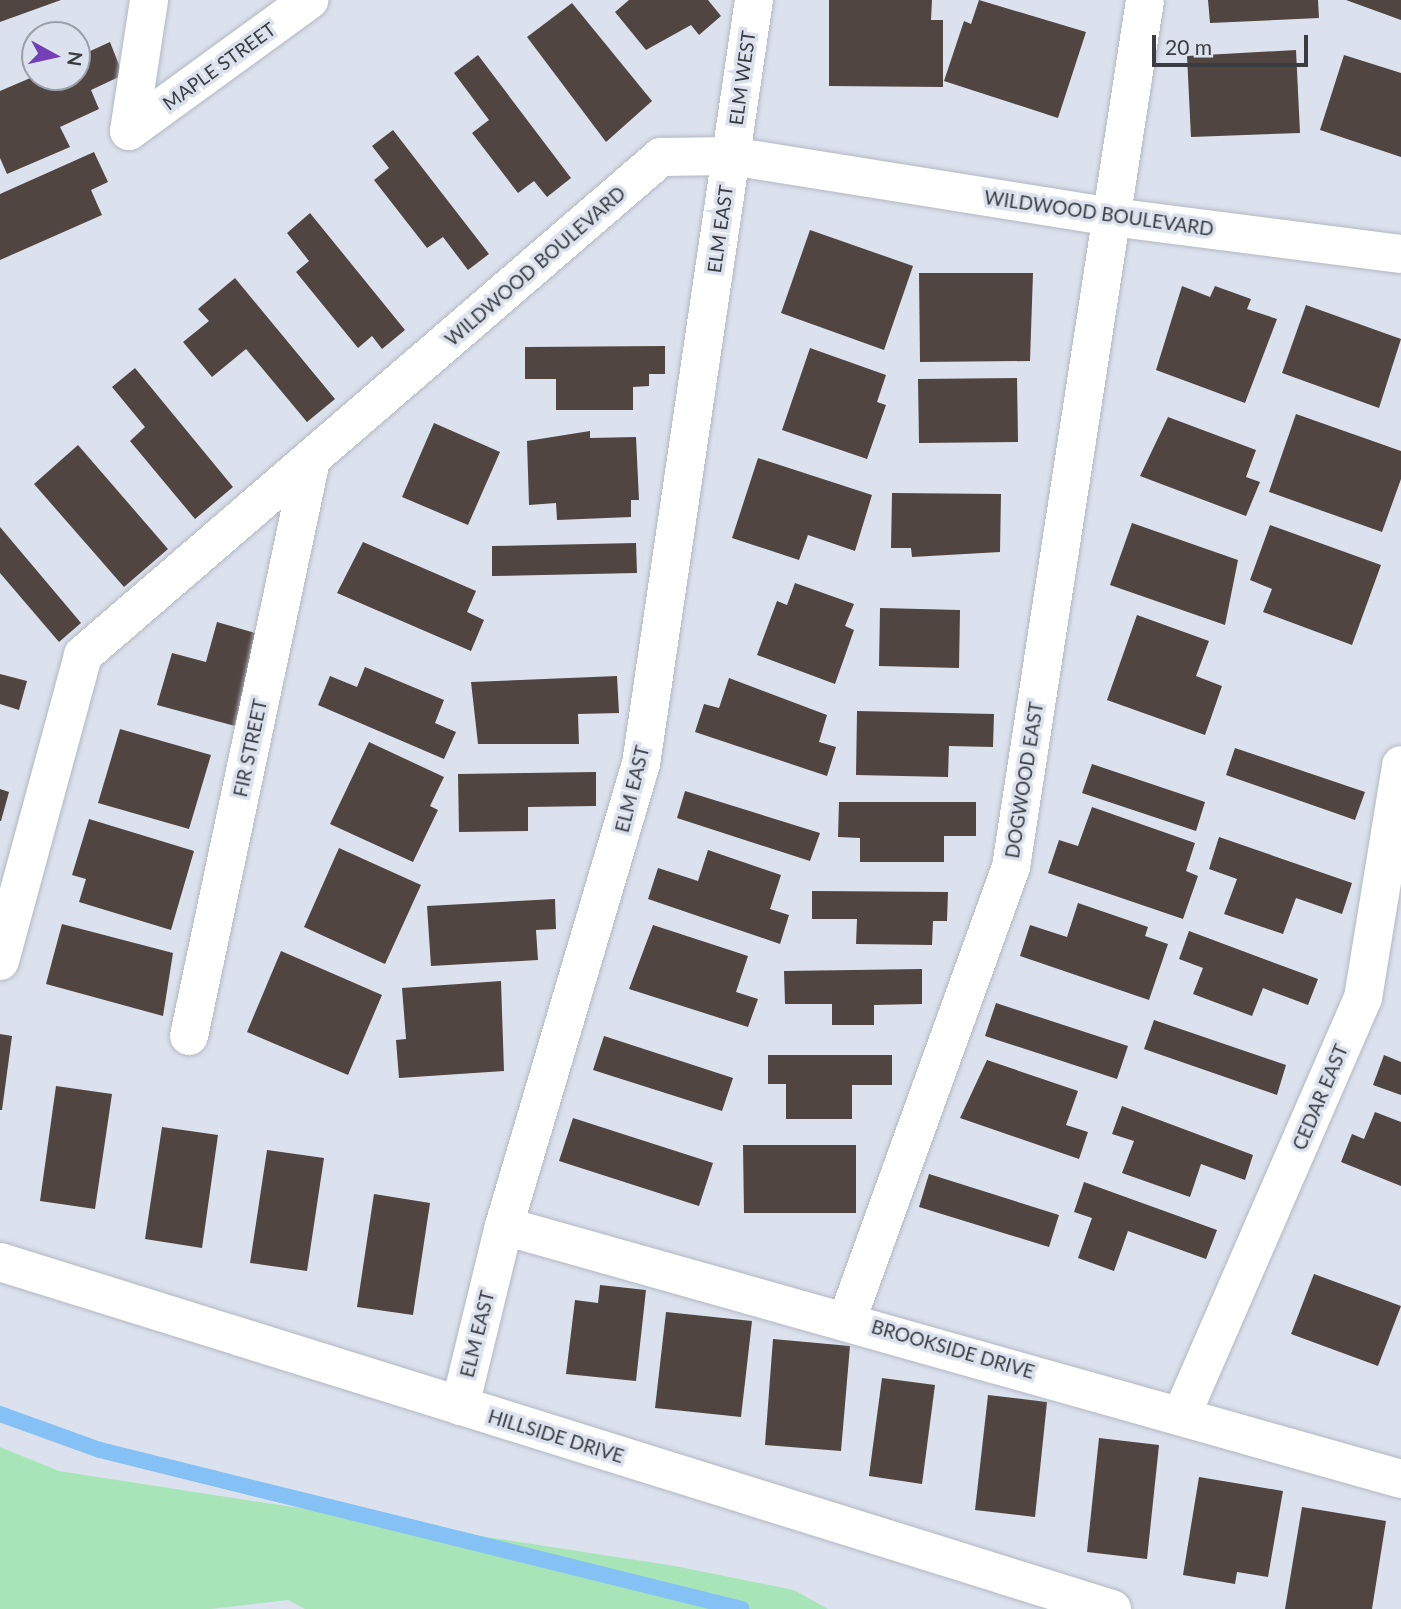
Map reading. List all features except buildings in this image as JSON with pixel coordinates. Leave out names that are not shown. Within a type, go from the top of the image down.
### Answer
[{"type":"street","name":"MAPLE STREET","points":[[149,0],[130,131],[309,0]]},
{"type":"street","name":"ELM WEST","points":[[731,156],[754,0]]},
{"type":"street","name":"DOGWOOD EAST","points":[[847,1320],[1011,867],[1146,0]]},
{"type":"street","name":"WILDWOOD BOULEVARD","points":[[0,961],[83,655],[661,157],[731,156],[1112,217],[1401,254]]},
{"type":"street","name":"ELM EAST","points":[[460,1406],[504,1226],[641,764],[731,156]]},
{"type":"street","name":"FIR STREET","points":[[188,1036],[312,460]]},
{"type":"street","name":"CEDAR EAST","points":[[1182,1414],[1363,998],[1401,765]]},
{"type":"street","name":"BROOKSIDE DRIVE","points":[[504,1226],[1182,1414],[1401,1479]]},
{"type":"street","name":"HILLSIDE DRIVE","points":[[0,1262],[1112,1609]]},
{"type":"green space","points":[[0,1447],[59,1471],[675,1566],[794,1590],[828,1609],[305,1609],[288,1600],[211,1609],[0,1609]]},
{"type":"waterway","points":[[0,1414],[100,1450],[742,1609]]}]
